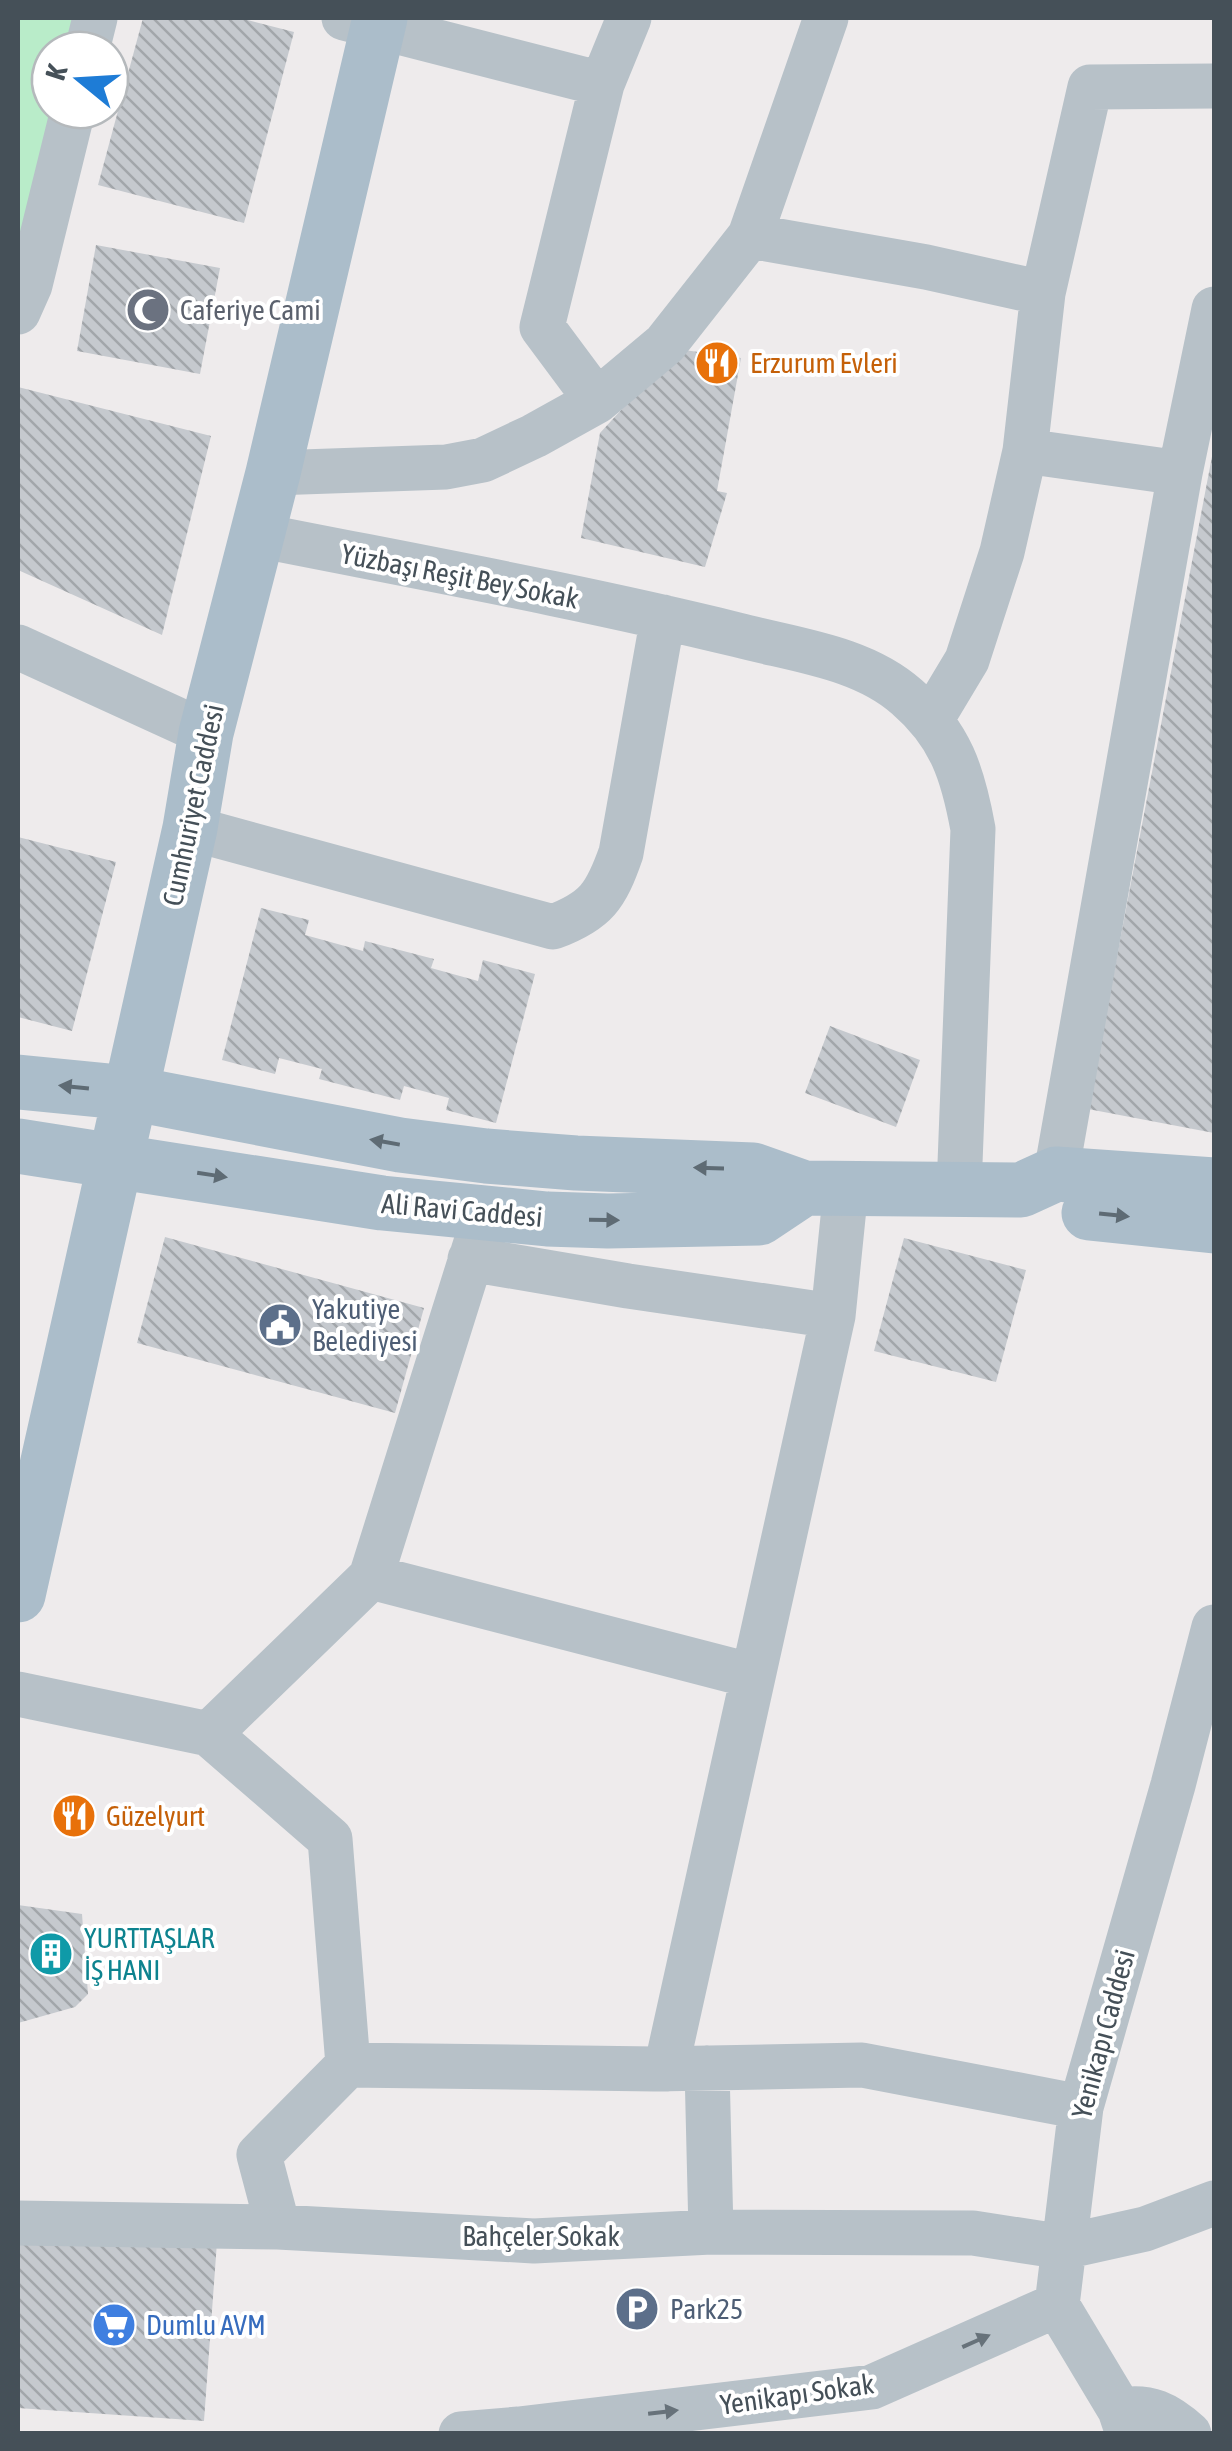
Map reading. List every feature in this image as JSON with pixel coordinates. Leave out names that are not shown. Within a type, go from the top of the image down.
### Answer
[{"type":"main road","name":"Cumhuriyet Caddesi","points":[[18,1595],[190,828],[206,733],[274,474],[368,21]]},
{"type":"main road","name":"Ali Ravi Caddesi","points":[[18,1082],[130,1093],[400,1145],[576,1163],[753,1170],[825,1188],[959,1189],[1039,1182],[1214,1186]]},
{"type":"main road","name":"Ali Ravi Caddesi","points":[[18,1146],[382,1203],[477,1236],[608,1221],[759,1218],[825,1188]]},
{"type":"main road","name":"Ali Ravi Caddesi","points":[[1039,1182],[1059,1210],[1214,1226]]},
{"type":"street","points":[[597,401],[542,327],[602,84],[630,18]]},
{"type":"street","points":[[274,474],[446,468],[483,460],[597,401],[664,344],[750,236],[826,18]]},
{"type":"street","points":[[368,21],[602,84]]},
{"type":"street","points":[[931,720],[967,660],[1002,552],[1025,451],[1043,293],[1090,87],[1214,86]]},
{"type":"street","points":[[18,312],[30,284],[68,130]]},
{"type":"street","points":[[750,236],[1043,293]]},
{"type":"street","points":[[1039,1182],[1214,309]]},
{"type":"street","points":[[1025,451],[1180,473]]},
{"type":"street","name":"Yüzbaşı Reşit Bey Sokak","points":[[257,535],[663,617],[834,659],[872,673],[906,695],[931,720],[954,755],[965,785],[973,829],[959,1189]]},
{"type":"street","points":[[190,828],[553,927],[574,919],[594,906],[611,884],[621,854],[663,617]]},
{"type":"street","points":[[18,647],[206,733]]},
{"type":"street","points":[[711,2232],[686,2068],[753,1676],[834,1316],[825,1188]]},
{"type":"street","points":[[209,1734],[371,1577],[477,1236],[628,1286],[834,1316]]},
{"type":"street","points":[[371,1577],[753,1676]]},
{"type":"street","name":"Yenikapı Caddesi","points":[[1057,2305],[1081,2107],[1194,1780],[1214,1627]]},
{"type":"street","points":[[18,1694],[209,1734],[330,1839],[348,2065]]},
{"type":"street","points":[[278,2226],[259,2155],[348,2065],[862,2065],[1081,2107]]},
{"type":"street","points":[[1064,2247],[1145,2228],[1214,2203]]},
{"type":"street","name":"Bahçeler Sokak","points":[[18,2224],[278,2226],[534,2241],[711,2232],[973,2233],[1064,2247]]},
{"type":"street","points":[[1057,2305],[1124,2422],[1151,2409],[1171,2418],[1188,2434]]},
{"type":"street","name":"Yenikapı Sokak","points":[[461,2434],[872,2387],[1057,2305]]},
{"type":"green space","points":[[18,18],[95,18],[92,30],[30,30],[30,130],[46,130],[18,278]]},
{"type":"building","points":[[143,18],[240,18],[294,32],[244,223],[98,185],[113,130],[130,130],[130,66]]},
{"type":"building","name":"Caferiye Cami","points":[[96,245],[220,268],[200,374],[77,351]]},
{"type":"building","points":[[677,349],[741,358],[717,491],[727,493],[705,567],[581,538],[600,433]]},
{"type":"building","points":[[18,387],[211,436],[162,635],[18,570]]},
{"type":"building","points":[[1214,451],[1214,1133],[1088,1109]]},
{"type":"building","points":[[18,837],[116,862],[72,1031],[18,1017]]},
{"type":"building","points":[[261,908],[309,920],[305,935],[363,951],[365,941],[434,959],[431,968],[478,981],[483,960],[535,974],[496,1123],[446,1110],[449,1098],[404,1086],[400,1100],[319,1079],[322,1069],[279,1058],[275,1074],[222,1060]]},
{"type":"building","points":[[830,1026],[920,1060],[896,1127],[805,1093]]},
{"type":"building","name":"Yakutiye Belediyesi","points":[[165,1237],[424,1308],[395,1413],[137,1343]]},
{"type":"building","points":[[904,1238],[1026,1270],[996,1382],[874,1351]]},
{"type":"building","name":"YURTTAŞLAR İŞ HANI","points":[[18,1905],[82,1914],[88,1994],[75,2007],[18,2023]]},
{"type":"building","name":"Dumlu AVM","points":[[18,2228],[217,2242],[204,2421],[18,2408]]},
{"type":"place","name":"Caferiye Cami","points":[[148,310]]},
{"type":"place","name":"Erzurum Evleri","points":[[717,363]]},
{"type":"place","name":"Yakutiye Belediyesi","points":[[280,1325]]},
{"type":"place","name":"Güzelyurt","points":[[74,1816]]},
{"type":"place","name":"YURTTAŞLAR İŞ HANI","points":[[51,1954]]},
{"type":"place","name":"Park25","points":[[637,2309]]},
{"type":"place","name":"Dumlu AVM","points":[[114,2325]]}]
